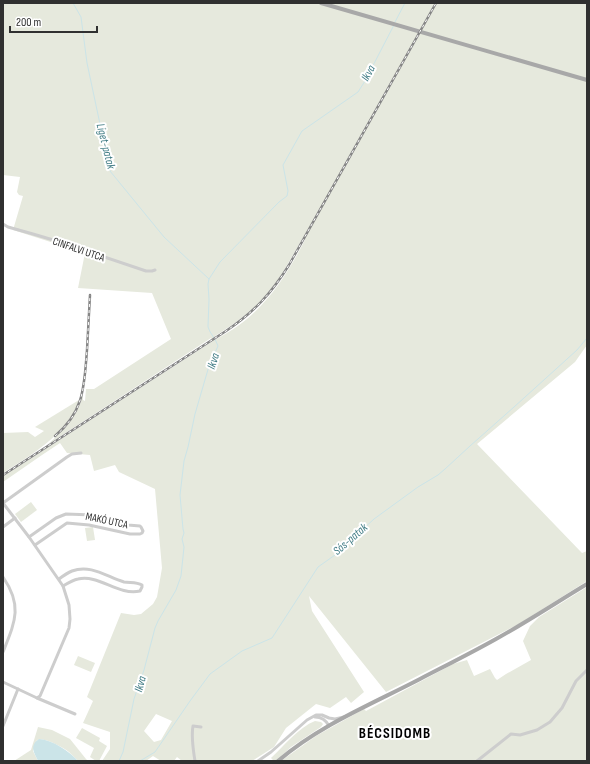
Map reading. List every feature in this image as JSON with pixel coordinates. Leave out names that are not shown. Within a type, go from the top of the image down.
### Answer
[{"type":"main road","points":[[321,3],[587,80]]},
{"type":"main road","points":[[278,761],[298,745],[344,717],[497,639],[587,584]]},
{"type":"street","name":"CINFALVI UTCA","points":[[3,224],[8,227],[60,242],[146,271],[155,270]]},
{"type":"street","points":[[37,698],[40,696],[69,628],[69,605],[63,586],[59,579],[3,503],[67,457],[81,452]]},
{"type":"street","name":"MAKÓ UTCA","points":[[29,537],[61,515],[70,513],[93,515],[128,525],[140,526],[143,531],[140,534],[130,534],[90,524],[67,523],[35,545]]},
{"type":"street","points":[[3,527],[15,518]]},
{"type":"street","points":[[59,579],[72,571],[88,569],[100,572],[124,582],[140,583],[142,585],[140,591],[124,591],[95,580],[84,578],[77,579],[63,586]]},
{"type":"street","points":[[3,577],[14,596],[16,614],[14,624],[3,652]]},
{"type":"street","points":[[477,761],[511,734],[520,735],[537,730],[550,722],[562,708],[576,681],[587,670]]},
{"type":"street","points":[[3,682],[75,714]]},
{"type":"street","points":[[3,726],[18,689]]},
{"type":"street","points":[[258,761],[271,752],[307,720],[318,715],[325,718],[335,719],[344,717]]},
{"type":"street","points":[[325,718],[329,726]]},
{"type":"street","points":[[320,731],[325,726],[325,718]]},
{"type":"street","points":[[195,761],[192,729],[193,726],[201,727]]},
{"type":"shaded area","points":[[3,3],[587,3],[587,345],[575,362],[477,444],[582,553],[587,551],[587,581],[519,624],[386,692],[309,596],[312,611],[364,692],[351,703],[346,697],[330,708],[316,704],[286,728],[274,747],[252,761],[182,761],[177,757],[174,761],[161,761],[153,756],[146,761],[102,761],[110,749],[110,732],[83,723],[93,701],[87,697],[121,613],[134,615],[141,614],[153,604],[157,597],[162,568],[155,489],[119,472],[115,465],[94,471],[90,455],[67,453],[60,443],[3,482],[3,476],[213,341],[211,338],[47,445],[69,422],[77,410],[83,395],[83,400],[85,401],[86,389],[94,389],[171,339],[152,293],[78,288],[85,253],[13,230],[23,196],[19,195],[17,192],[20,177],[3,175]],"holes":[[[303,238],[305,240],[297,255],[269,297],[245,320],[232,330],[216,339],[215,336],[241,318],[264,298],[281,276]],[[156,714],[172,721],[161,740],[154,742],[144,731]]]},
{"type":"shaded area","points":[[79,400],[74,412],[58,433],[25,459],[3,473],[3,433],[28,432],[35,437],[44,431],[35,427]]},
{"type":"shaded area","points":[[31,502],[37,510],[21,522],[15,514]]},
{"type":"shaded area","points":[[93,527],[95,540],[87,541],[85,528]]},
{"type":"shaded area","points":[[587,587],[587,761],[281,761],[316,736],[364,709],[366,711],[453,664],[467,660],[474,676],[490,669],[497,680],[531,660],[523,641],[530,626],[539,617]]},
{"type":"shaded area","points":[[78,656],[95,663],[91,672],[74,665]]},
{"type":"shaded area","points":[[315,721],[323,724],[321,727],[291,747],[276,761],[271,758],[297,732]]},
{"type":"shaded area","points":[[38,727],[52,730],[70,739],[88,761],[78,761],[69,752],[49,741],[40,739],[37,740],[33,751],[38,761],[14,761],[31,750]]},
{"type":"shaded area","points":[[82,728],[100,738],[99,741],[107,746],[99,761],[96,761],[90,757],[94,748],[76,738]]},
{"type":"water","points":[[39,739],[50,741],[70,753],[78,761],[38,761],[33,747]]},
{"type":"waterway","name":"Liget-patak","points":[[73,3],[81,17],[87,63],[110,171],[164,237],[209,279]]},
{"type":"waterway","name":"Ikva","points":[[395,22],[405,3]]},
{"type":"waterway","name":"Ikva","points":[[119,761],[123,752],[134,699],[144,670],[155,628],[176,590],[181,576],[184,547],[182,539],[184,533],[180,495],[184,461],[195,414],[209,366],[218,346],[208,327],[209,279],[220,262],[279,202],[287,196],[288,191],[283,165],[302,131],[358,92],[394,25]]},
{"type":"waterway","name":"Sós-patak","points":[[140,761],[155,752],[210,674],[242,651],[272,638],[318,567],[335,555],[374,519],[418,487],[438,475],[577,350],[587,338]]},
{"type":"railway","points":[[3,475],[226,331],[245,317],[269,294],[289,265],[436,3]]},
{"type":"railway","points":[[55,436],[65,427],[72,417],[78,407],[81,397],[85,375],[90,295]]},
{"type":"district","name":"BÉCSIDOMB","points":[[395,733]]}]
